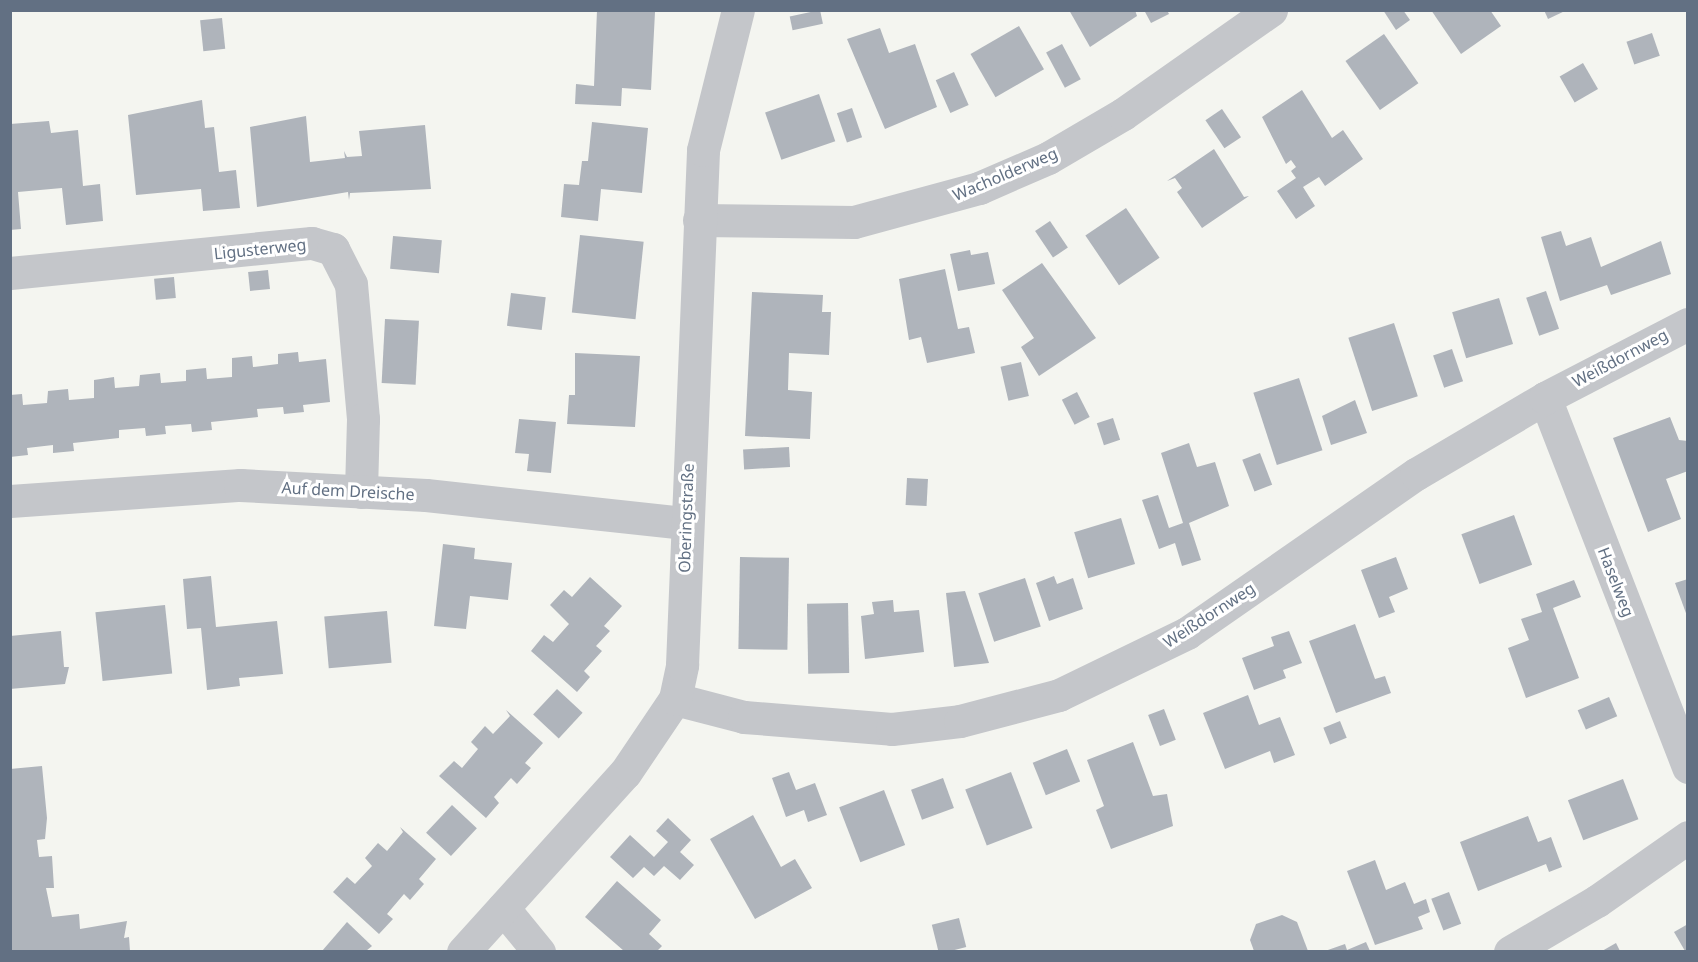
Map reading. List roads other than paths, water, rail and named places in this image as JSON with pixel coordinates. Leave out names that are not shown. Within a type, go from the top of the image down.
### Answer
[{"type":"street","name":"Oberingstraße","points":[[463,951],[625,773],[675,699],[682,666],[685,523],[703,150],[738,10]]},
{"type":"street","name":"Wacholderweg","points":[[699,220],[854,222],[980,188],[1048,158],[1123,114],[1271,10]]},
{"type":"street","name":"Ligusterweg","points":[[10,273],[312,243],[333,249],[351,284],[363,419],[361,492]]},
{"type":"street","name":"Weißdornweg","points":[[675,699],[755,719],[892,729],[960,722],[1059,695],[1187,633],[1416,474],[1545,398],[1688,324]]},
{"type":"street","name":"Haselweg","points":[[1545,398],[1688,767]]},
{"type":"street","name":"Auf dem Dreische","points":[[10,501],[240,485],[361,492],[685,523]]},
{"type":"street","points":[[1510,951],[1597,901],[1688,837]]},
{"type":"street","points":[[503,908],[539,951]]}]
